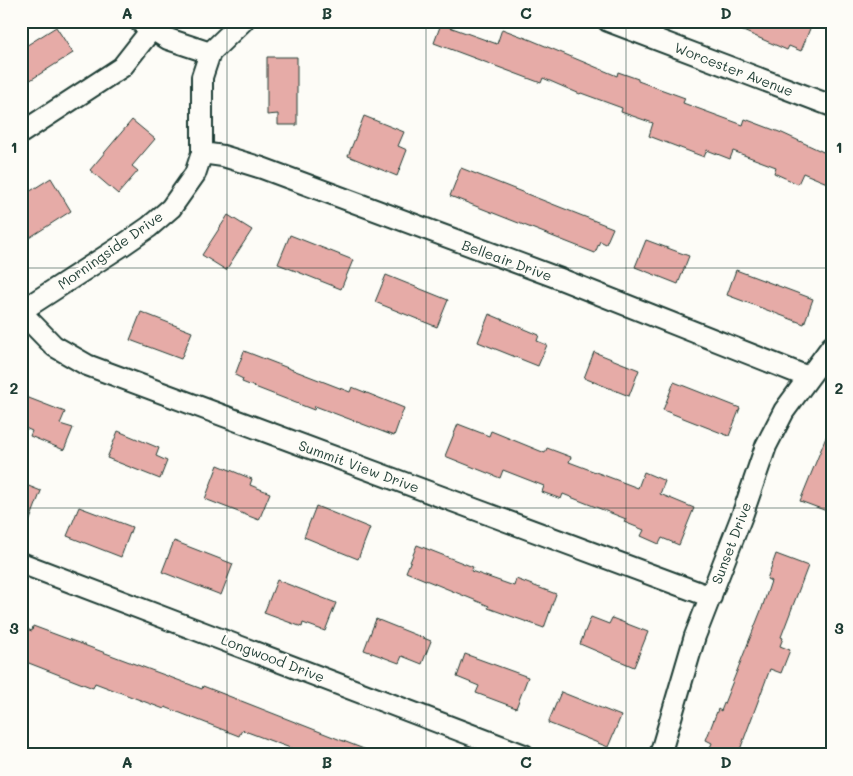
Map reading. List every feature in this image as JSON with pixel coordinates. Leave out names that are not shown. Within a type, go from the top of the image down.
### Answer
[{"type":"street","points":[[202,153],[202,77],[210,53],[243,21]]},
{"type":"street","name":"Worcester Avenue","points":[[608,21],[832,106]]},
{"type":"street","points":[[21,133],[122,67],[145,26],[187,47],[210,53]]},
{"type":"street","name":"Morningside Drive","points":[[21,311],[149,227],[171,208],[195,174],[202,153]]},
{"type":"street","name":"Belleair Drive","points":[[202,153],[223,156],[271,172],[558,278],[808,378]]},
{"type":"street","name":"Summit View Drive","points":[[21,311],[54,346],[86,365],[711,597]]},
{"type":"street","name":"Sunset Drive","points":[[660,755],[695,636],[766,446],[784,410],[832,346]]},
{"type":"street","name":"Longwood Drive","points":[[21,563],[524,755]]},
{"type":"building","points":[[720,21],[813,21],[801,51],[789,46],[787,50]]},
{"type":"building","points":[[441,24],[497,44],[502,29],[617,76],[618,72],[685,98],[683,103],[743,125],[745,119],[782,133],[832,156],[832,173],[827,183],[803,173],[798,184],[774,173],[776,167],[733,151],[730,159],[707,150],[704,157],[649,136],[653,123],[621,112],[622,108],[580,94],[543,78],[541,83],[434,43]]},
{"type":"building","points":[[56,27],[73,53],[21,86],[21,49]]},
{"type":"building","points":[[267,57],[297,57],[297,125],[278,125],[278,114],[267,115]]},
{"type":"building","points":[[364,116],[404,132],[398,146],[407,150],[397,176],[348,156]]},
{"type":"building","points":[[132,120],[155,139],[132,166],[138,171],[118,194],[90,170]]},
{"type":"building","points":[[461,168],[613,228],[606,244],[600,241],[595,253],[450,196]]},
{"type":"building","points":[[51,178],[71,211],[21,243],[21,197]]},
{"type":"building","points":[[228,215],[252,230],[226,270],[202,255]]},
{"type":"building","points":[[290,235],[353,260],[341,289],[278,264]]},
{"type":"building","points":[[646,240],[689,256],[678,284],[635,267]]},
{"type":"building","points":[[736,270],[813,299],[804,324],[727,295]]},
{"type":"building","points":[[386,275],[448,300],[437,327],[375,302]]},
{"type":"building","points":[[141,312],[192,332],[181,359],[130,340]]},
{"type":"building","points":[[489,314],[539,335],[537,341],[547,345],[538,366],[478,342]]},
{"type":"building","points":[[244,351],[350,392],[352,387],[404,408],[394,436],[315,406],[314,410],[242,382],[243,379],[235,375]]},
{"type":"building","points":[[594,352],[639,370],[629,396],[584,378]]},
{"type":"building","points":[[674,382],[740,408],[729,436],[663,410]]},
{"type":"building","points":[[21,395],[65,412],[60,424],[73,428],[64,450],[30,436],[32,431],[21,426]]},
{"type":"building","points":[[458,424],[489,436],[491,431],[545,453],[547,448],[571,457],[569,462],[638,488],[644,472],[665,481],[660,494],[694,508],[679,545],[662,538],[659,544],[641,536],[644,530],[624,522],[626,519],[563,494],[561,499],[542,492],[544,486],[503,470],[500,478],[445,456]]},
{"type":"building","points":[[832,425],[832,513],[800,501]]},
{"type":"building","points":[[118,431],[159,448],[156,456],[167,461],[160,479],[107,458]]},
{"type":"building","points":[[218,465],[252,479],[250,485],[270,493],[259,520],[205,499]]},
{"type":"building","points":[[21,483],[41,491],[23,538],[21,537]]},
{"type":"building","points":[[316,506],[370,528],[358,559],[304,537]]},
{"type":"building","points":[[79,507],[132,527],[121,557],[67,536]]},
{"type":"building","points":[[174,541],[233,564],[221,595],[162,572]]},
{"type":"building","points":[[417,545],[473,567],[471,571],[514,586],[516,579],[556,594],[544,628],[488,608],[489,606],[406,572]]},
{"type":"building","points":[[776,554],[808,566],[781,637],[783,638],[780,646],[790,650],[781,673],[770,669],[738,755],[707,755],[712,743],[706,740],[718,709],[721,711],[762,608],[771,581],[767,579]]},
{"type":"building","points":[[277,580],[336,603],[325,631],[303,623],[302,627],[264,613]]},
{"type":"building","points":[[591,617],[609,624],[612,618],[648,632],[634,667],[580,644]]},
{"type":"building","points":[[376,619],[431,641],[422,664],[402,656],[399,663],[364,650]]},
{"type":"building","points":[[33,626],[202,689],[203,686],[374,753],[374,755],[291,755],[293,749],[242,730],[239,736],[165,707],[164,709],[95,683],[93,688],[21,660],[21,627],[32,631]]},
{"type":"building","points":[[465,654],[528,677],[516,708],[476,693],[479,686],[457,677]]},
{"type":"building","points":[[561,692],[621,716],[608,747],[548,723]]}]
